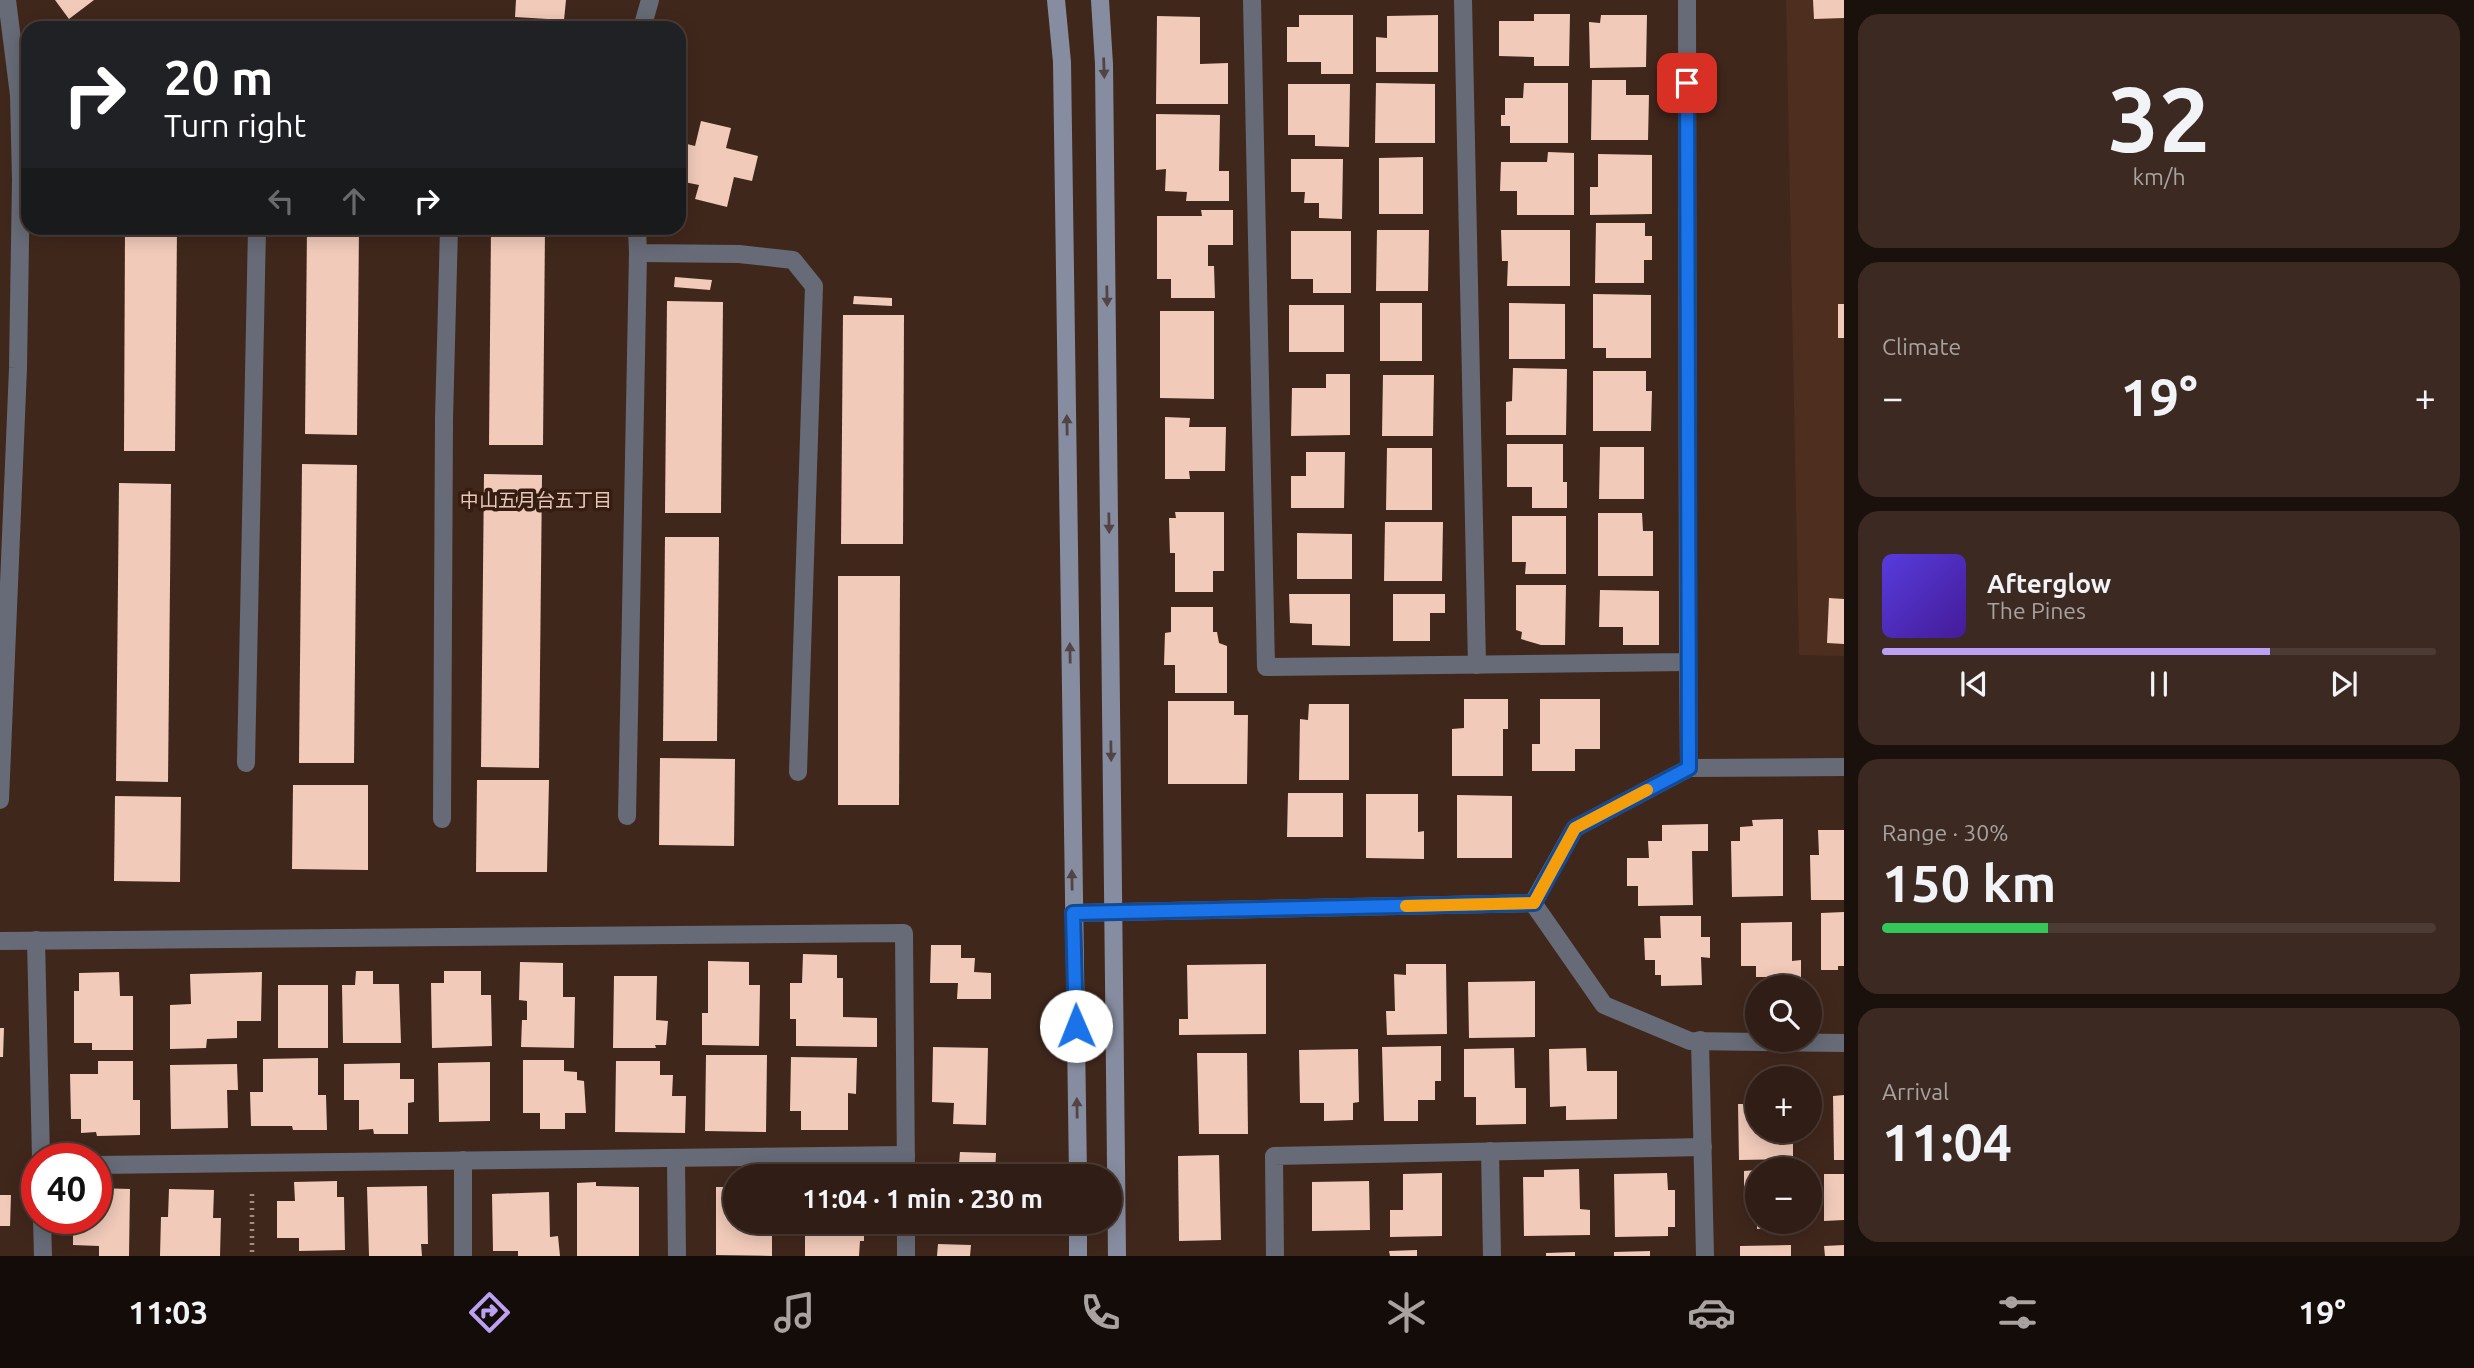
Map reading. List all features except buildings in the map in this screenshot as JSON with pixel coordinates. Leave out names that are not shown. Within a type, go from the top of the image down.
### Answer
[{"type":"street","points":[[7,0],[21,82]]},
{"type":"street","points":[[644,21],[650,0]]},
{"type":"street","points":[[1056,0],[1062,62],[1078,1164]]},
{"type":"street","points":[[1100,0],[1104,64],[1117,1256]]},
{"type":"street","points":[[1252,0],[1266,667],[1688,662]]},
{"type":"street","points":[[1463,0],[1477,665]]},
{"type":"street","points":[[1687,0],[1689,768]]},
{"type":"street","points":[[0,800],[18,368],[21,180]]},
{"type":"street","points":[[246,763],[257,235]]},
{"type":"street","points":[[442,819],[444,419],[449,235]]},
{"type":"street","points":[[627,816],[637,235]]},
{"type":"street","points":[[638,253],[739,254],[793,260],[814,286],[798,772]]},
{"type":"street","points":[[1534,903],[1575,828],[1689,768],[1844,767]]},
{"type":"street","points":[[1073,913],[1534,903]]},
{"type":"street","points":[[1534,903],[1605,1005],[1690,1041],[1844,1043]]},
{"type":"street","points":[[0,941],[904,933],[906,1164]]},
{"type":"street","points":[[36,940],[41,1143]]},
{"type":"street","points":[[1700,1041],[1705,1256]]},
{"type":"street","points":[[1275,1256],[1274,1156],[1703,1147]]},
{"type":"street","points":[[1490,1151],[1492,1256]]},
{"type":"street","points":[[112,1166],[906,1155]]},
{"type":"street","points":[[463,1160],[463,1256]]},
{"type":"street","points":[[676,1160],[677,1256]]},
{"type":"street","points":[[42,1234],[43,1256]]},
{"type":"street","points":[[906,1234],[906,1256]]},
{"type":"street","points":[[1078,1234],[1078,1256]]},
{"type":"path","points":[[251,1163],[252,1256]]},
{"type":"shaded area","points":[[1786,0],[1844,0],[1844,656],[1799,655]]},
{"type":"slow traffic","points":[[1406,906],[1534,903],[1575,828],[1647,790]]},
{"type":"district","name":"中山五月台五丁目","points":[[536,500]]},
{"type":"route","points":[[1076,1026],[1073,913],[1534,903],[1575,828],[1689,768],[1687,83]]}]
